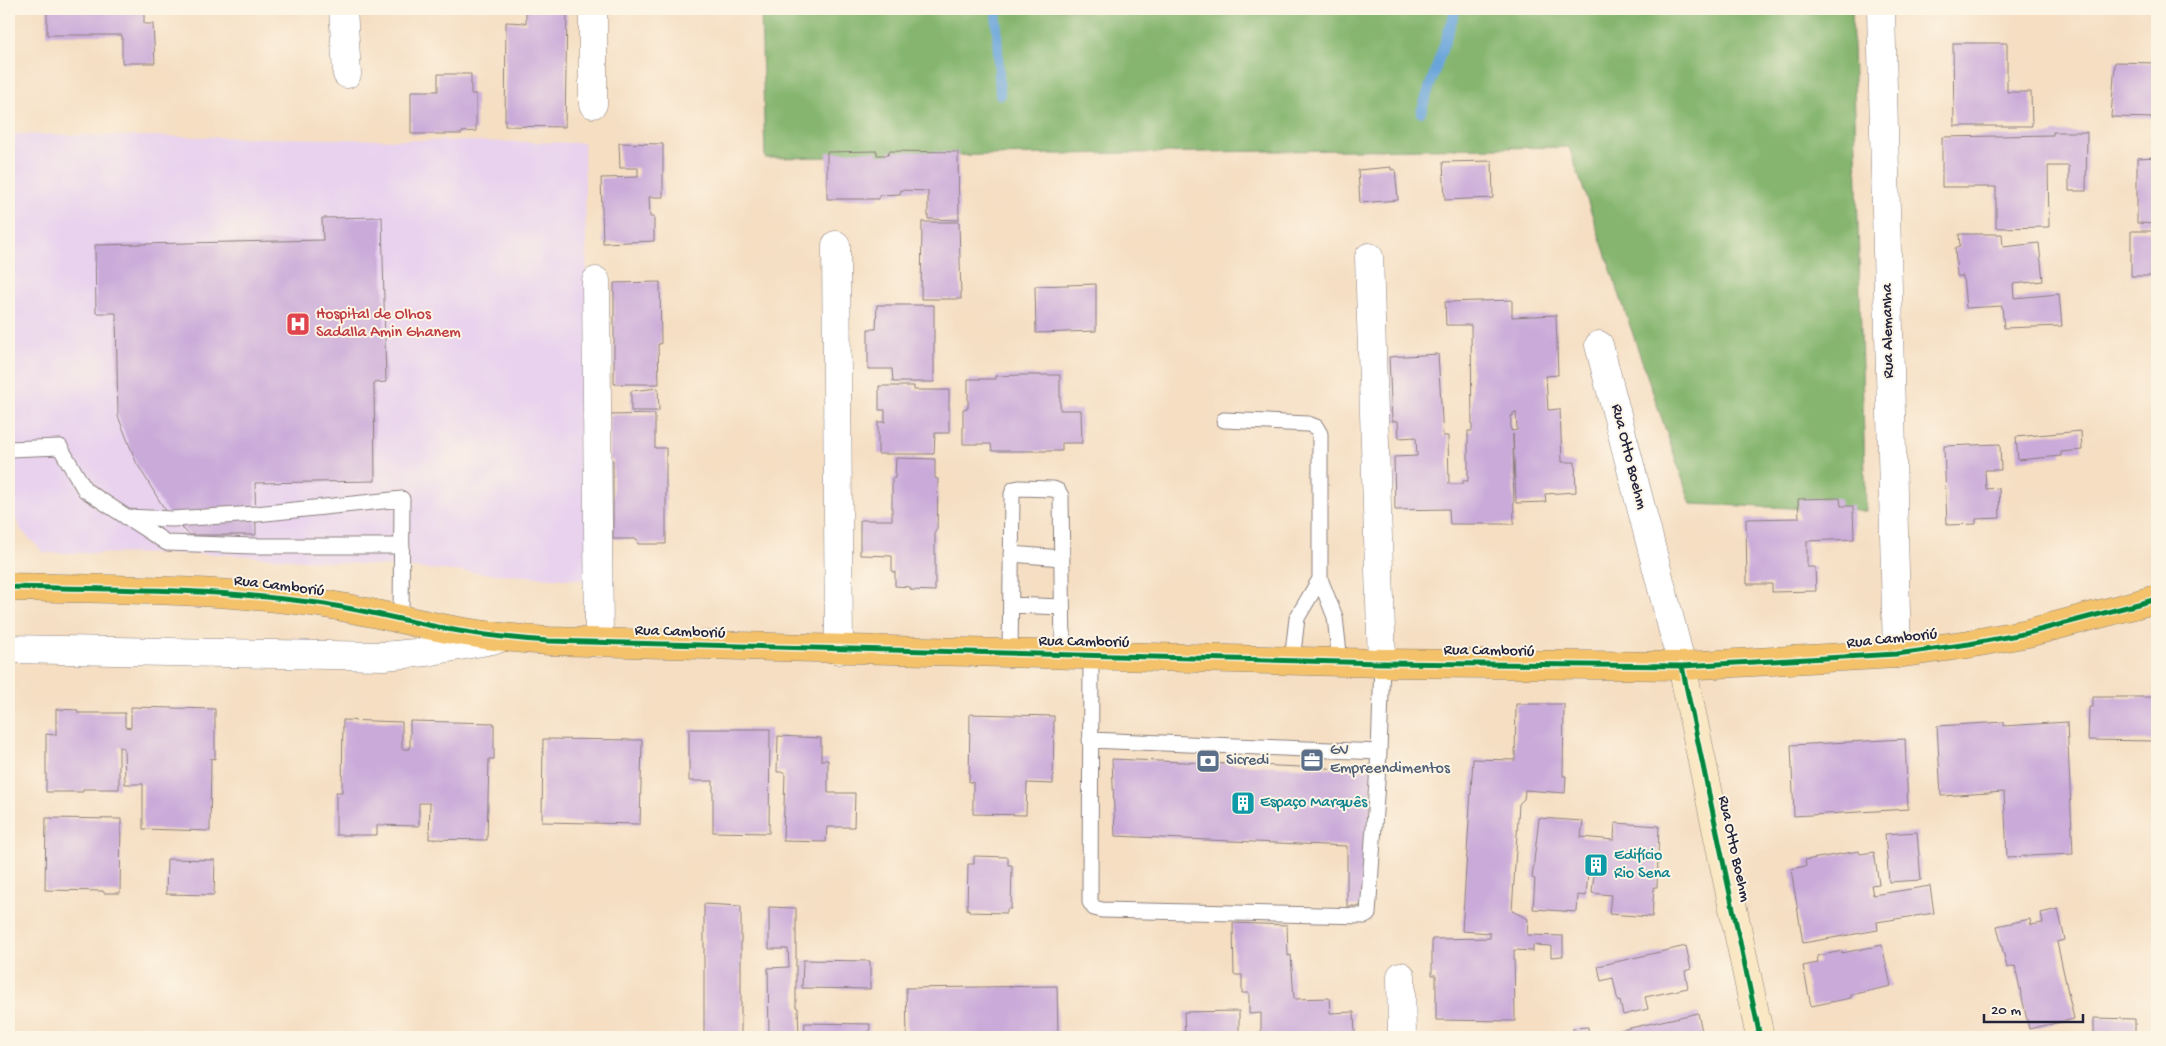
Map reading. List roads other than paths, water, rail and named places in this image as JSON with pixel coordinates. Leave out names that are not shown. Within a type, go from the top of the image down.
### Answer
[{"type":"main road","name":"Rua Camboriú","points":[[9,587],[219,593],[321,604],[401,618],[458,631],[504,638],[599,643],[1382,664],[1682,666],[1897,654],[1969,644],[2028,633],[2157,599]]},
{"type":"main road","name":"Rua Otto Boehm","points":[[1682,666],[1760,1037]]},
{"type":"street","points":[[343,9],[347,74]]},
{"type":"street","points":[[593,9],[593,104]]},
{"type":"street","name":"Rua Alemanha","points":[[1881,9],[1897,654]]},
{"type":"street","points":[[836,245],[839,650]]},
{"type":"street","points":[[1369,257],[1382,664]]},
{"type":"street","points":[[596,281],[599,643]]},
{"type":"street","name":"Rua Otto Boehm","points":[[1599,345],[1682,666]]},
{"type":"street","points":[[9,649],[384,656],[426,652],[504,638]]},
{"type":"street","points":[[1401,976],[1402,1037]]},
{"type":"lane","points":[[1224,420],[1308,424],[1316,427],[1320,434],[1320,579],[1335,617],[1340,662]]},
{"type":"lane","points":[[9,449],[60,447],[85,490],[167,543],[254,546],[402,546]]},
{"type":"lane","points":[[1010,654],[1012,494],[1014,489],[1018,488],[1053,489],[1058,491],[1061,496],[1063,655]]},
{"type":"lane","points":[[125,517],[172,519],[256,514],[402,499],[401,618]]},
{"type":"lane","points":[[1011,554],[1062,558]]},
{"type":"lane","points":[[1292,661],[1297,618],[1320,579]]},
{"type":"lane","points":[[1010,605],[1062,607]]},
{"type":"lane","points":[[1091,655],[1090,902],[1094,908],[1102,910],[1365,916],[1369,912],[1379,752],[1382,664]]},
{"type":"lane","points":[[1090,740],[1379,752]]},
{"type":"waterway","points":[[996,9],[1000,95]]},
{"type":"waterway","points":[[1421,112],[1456,9]]},
{"type":"place","name":"Hospital de Olhos Sadalla Amin Ghanem","points":[[298,324]]},
{"type":"place","name":"GV Empreendimentos","points":[[1312,760]]},
{"type":"place","name":"Sicredi","points":[[1208,761]]},
{"type":"place","name":"Espaço Marquês","points":[[1243,803]]},
{"type":"place","name":"Edifício Rio Sena","points":[[1596,865]]}]
